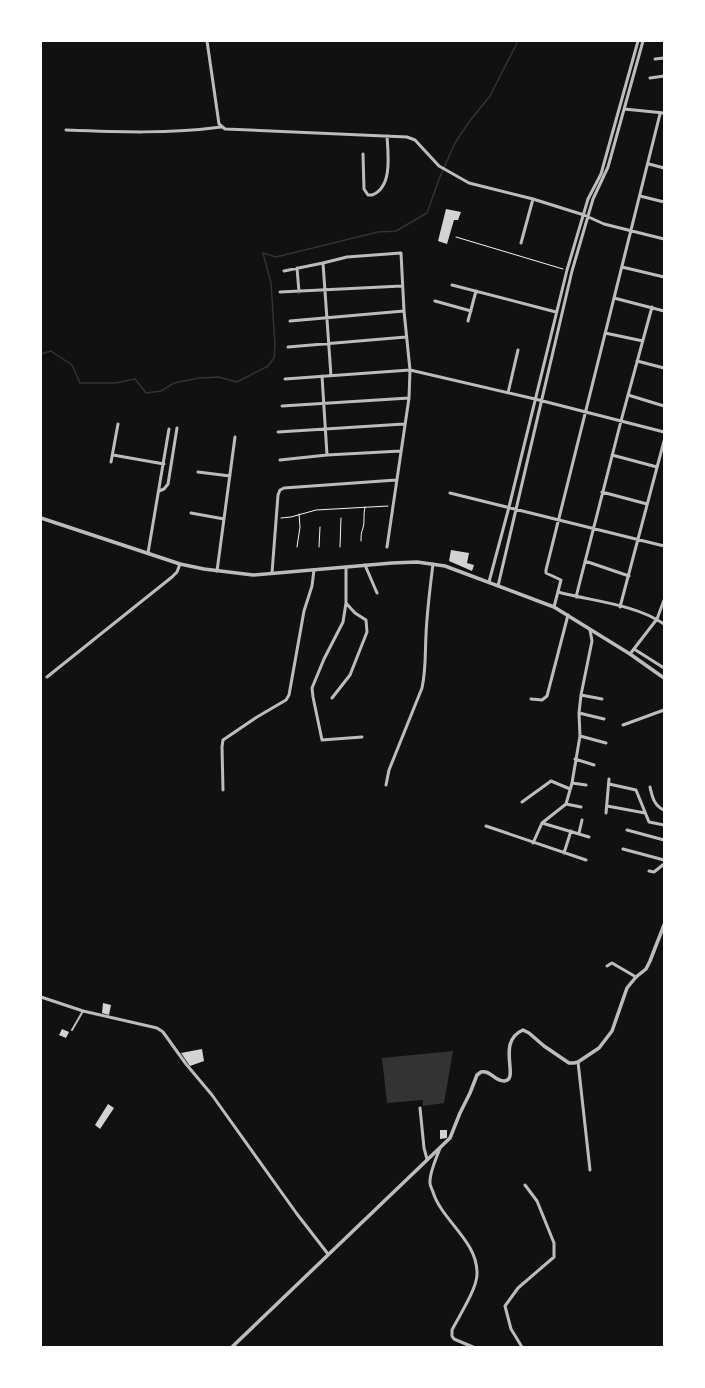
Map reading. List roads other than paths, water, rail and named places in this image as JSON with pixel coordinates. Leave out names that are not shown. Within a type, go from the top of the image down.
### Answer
[{"type":"street","points":[[207,41],[220,126]]},
{"type":"street","points":[[489,582],[536,399],[567,270],[588,199],[601,174],[638,41]]},
{"type":"street","points":[[498,586],[572,271],[593,199],[608,167],[643,41]]},
{"type":"street","points":[[655,59],[664,58]]},
{"type":"street","points":[[650,78],[664,76]]},
{"type":"street","points":[[554,607],[561,580],[546,573],[585,412],[662,113],[624,109]]},
{"type":"street","points":[[66,130],[145,132],[195,130],[220,126],[225,129],[407,137],[414,140],[439,166],[469,183],[533,199],[584,215],[604,224],[664,239]]},
{"type":"street","points":[[363,154],[364,189],[368,195],[372,195],[379,190],[388,169],[387,136]]},
{"type":"street","points":[[649,164],[664,168]]},
{"type":"street","points":[[640,196],[664,202]]},
{"type":"street","points":[[521,243],[533,199]]},
{"type":"street","points":[[284,271],[323,263],[347,256],[401,253],[402,286],[410,370],[409,398],[387,547]]},
{"type":"street","points":[[323,263],[331,376]]},
{"type":"street","points":[[622,267],[664,277]]},
{"type":"street","points":[[297,268],[299,292]]},
{"type":"street","points":[[452,285],[556,312]]},
{"type":"street","points":[[280,292],[325,291],[402,286]]},
{"type":"street","points":[[468,321],[476,291]]},
{"type":"street","points":[[614,298],[664,311]]},
{"type":"street","points":[[435,301],[471,311]]},
{"type":"street","points":[[576,597],[602,492],[652,308]]},
{"type":"street","points":[[290,321],[404,311]]},
{"type":"street","points":[[605,333],[643,341]]},
{"type":"street","points":[[288,347],[406,337]]},
{"type":"street","points":[[508,393],[518,350]]},
{"type":"street","points":[[637,361],[664,368]]},
{"type":"street","points":[[285,379],[410,370],[541,400],[664,432]]},
{"type":"street","points":[[322,376],[327,455]]},
{"type":"street","points":[[628,395],[664,406]]},
{"type":"street","points":[[282,406],[409,398]]},
{"type":"street","points":[[111,462],[118,424]]},
{"type":"street","points":[[278,432],[404,424]]},
{"type":"street","points":[[159,491],[164,489],[168,484],[176,428]]},
{"type":"street","points":[[148,553],[169,429]]},
{"type":"street","points":[[217,571],[235,437]]},
{"type":"street","points":[[620,607],[664,441]]},
{"type":"street","points":[[280,460],[327,455],[401,451]]},
{"type":"street","points":[[113,455],[164,464]]},
{"type":"street","points":[[612,455],[657,467]]},
{"type":"street","points":[[198,472],[230,476]]},
{"type":"street","points":[[272,573],[278,495],[280,490],[284,488],[396,480]]},
{"type":"street","points":[[450,492],[664,546]]},
{"type":"street","points":[[602,492],[647,504]]},
{"type":"street","points":[[191,513],[224,519]]},
{"type":"street","points":[[41,518],[180,564],[217,571],[253,575],[417,562],[445,566],[554,607],[630,654],[664,678]]},
{"type":"street","points":[[585,561],[629,576]]},
{"type":"street","points":[[47,677],[177,572],[180,564]]},
{"type":"street","points":[[386,785],[389,770],[422,688],[425,676],[429,592],[434,564]]},
{"type":"street","points":[[365,565],[377,593]]},
{"type":"street","points":[[346,567],[346,603],[343,622],[312,688],[322,740],[362,737]]},
{"type":"street","points":[[223,790],[223,740],[286,700],[290,695],[304,611],[312,586],[314,570]]},
{"type":"street","points":[[558,592],[620,607],[657,619],[664,624]]},
{"type":"street","points":[[630,654],[657,619],[664,600]]},
{"type":"street","points":[[332,698],[350,675],[367,632],[366,620],[355,613],[346,603]]},
{"type":"street","points":[[531,699],[542,700],[547,696],[568,616]]},
{"type":"street","points":[[533,843],[542,823],[566,804],[572,782],[580,736],[579,713],[581,695],[592,641],[590,630]]},
{"type":"street","points":[[634,648],[664,668]]},
{"type":"street","points":[[581,695],[602,699]]},
{"type":"street","points":[[623,725],[664,710]]},
{"type":"street","points":[[579,713],[604,719]]},
{"type":"street","points":[[580,736],[606,743]]},
{"type":"street","points":[[575,759],[594,765]]},
{"type":"street","points":[[606,813],[609,779]]},
{"type":"street","points":[[522,802],[551,782],[570,789]]},
{"type":"street","points":[[572,782],[586,785]]},
{"type":"street","points":[[609,784],[636,790],[649,822],[664,825]]},
{"type":"street","points":[[650,787],[655,803],[664,810]]},
{"type":"street","points":[[566,804],[581,807]]},
{"type":"street","points":[[607,806],[645,813]]},
{"type":"street","points":[[579,833],[582,820]]},
{"type":"street","points":[[542,823],[589,837]]},
{"type":"street","points":[[486,826],[586,860]]},
{"type":"street","points":[[627,830],[664,840]]},
{"type":"street","points":[[564,853],[571,831]]},
{"type":"street","points":[[623,849],[664,860]]},
{"type":"street","points":[[649,871],[654,872],[664,864]]},
{"type":"street","points":[[232,1347],[450,1138],[477,1075],[481,1072],[489,1072],[498,1080],[504,1081],[508,1079],[510,1075],[508,1053],[513,1036],[523,1030],[529,1032],[544,1046],[565,1061],[574,1063],[578,1062],[599,1048],[612,1031],[627,988],[636,977],[646,969],[664,925]]},
{"type":"street","points":[[607,966],[612,963],[636,977]]},
{"type":"street","points":[[41,997],[83,1011],[157,1028],[163,1032],[186,1064],[212,1095],[297,1214],[328,1254]]},
{"type":"street","points":[[72,1030],[83,1011]]},
{"type":"street","points":[[578,1062],[590,1170]]},
{"type":"street","points":[[420,1108],[424,1148],[428,1159]]},
{"type":"street","points":[[440,1148],[430,1183],[436,1202],[471,1249],[477,1275],[475,1285],[452,1330],[452,1336],[454,1339],[473,1347]]},
{"type":"street","points":[[522,1347],[511,1329],[505,1306],[518,1288],[554,1257],[554,1243],[537,1201],[525,1185]]},
{"type":"waterway","points":[[41,354],[51,351],[72,365],[80,383],[115,383],[135,379],[146,393],[161,391],[174,383],[199,378],[219,377],[237,382],[268,366],[274,358],[275,345],[271,283],[263,253],[276,257],[378,232],[396,231],[427,213],[439,179],[455,143],[469,122],[490,96],[518,41]]}]
